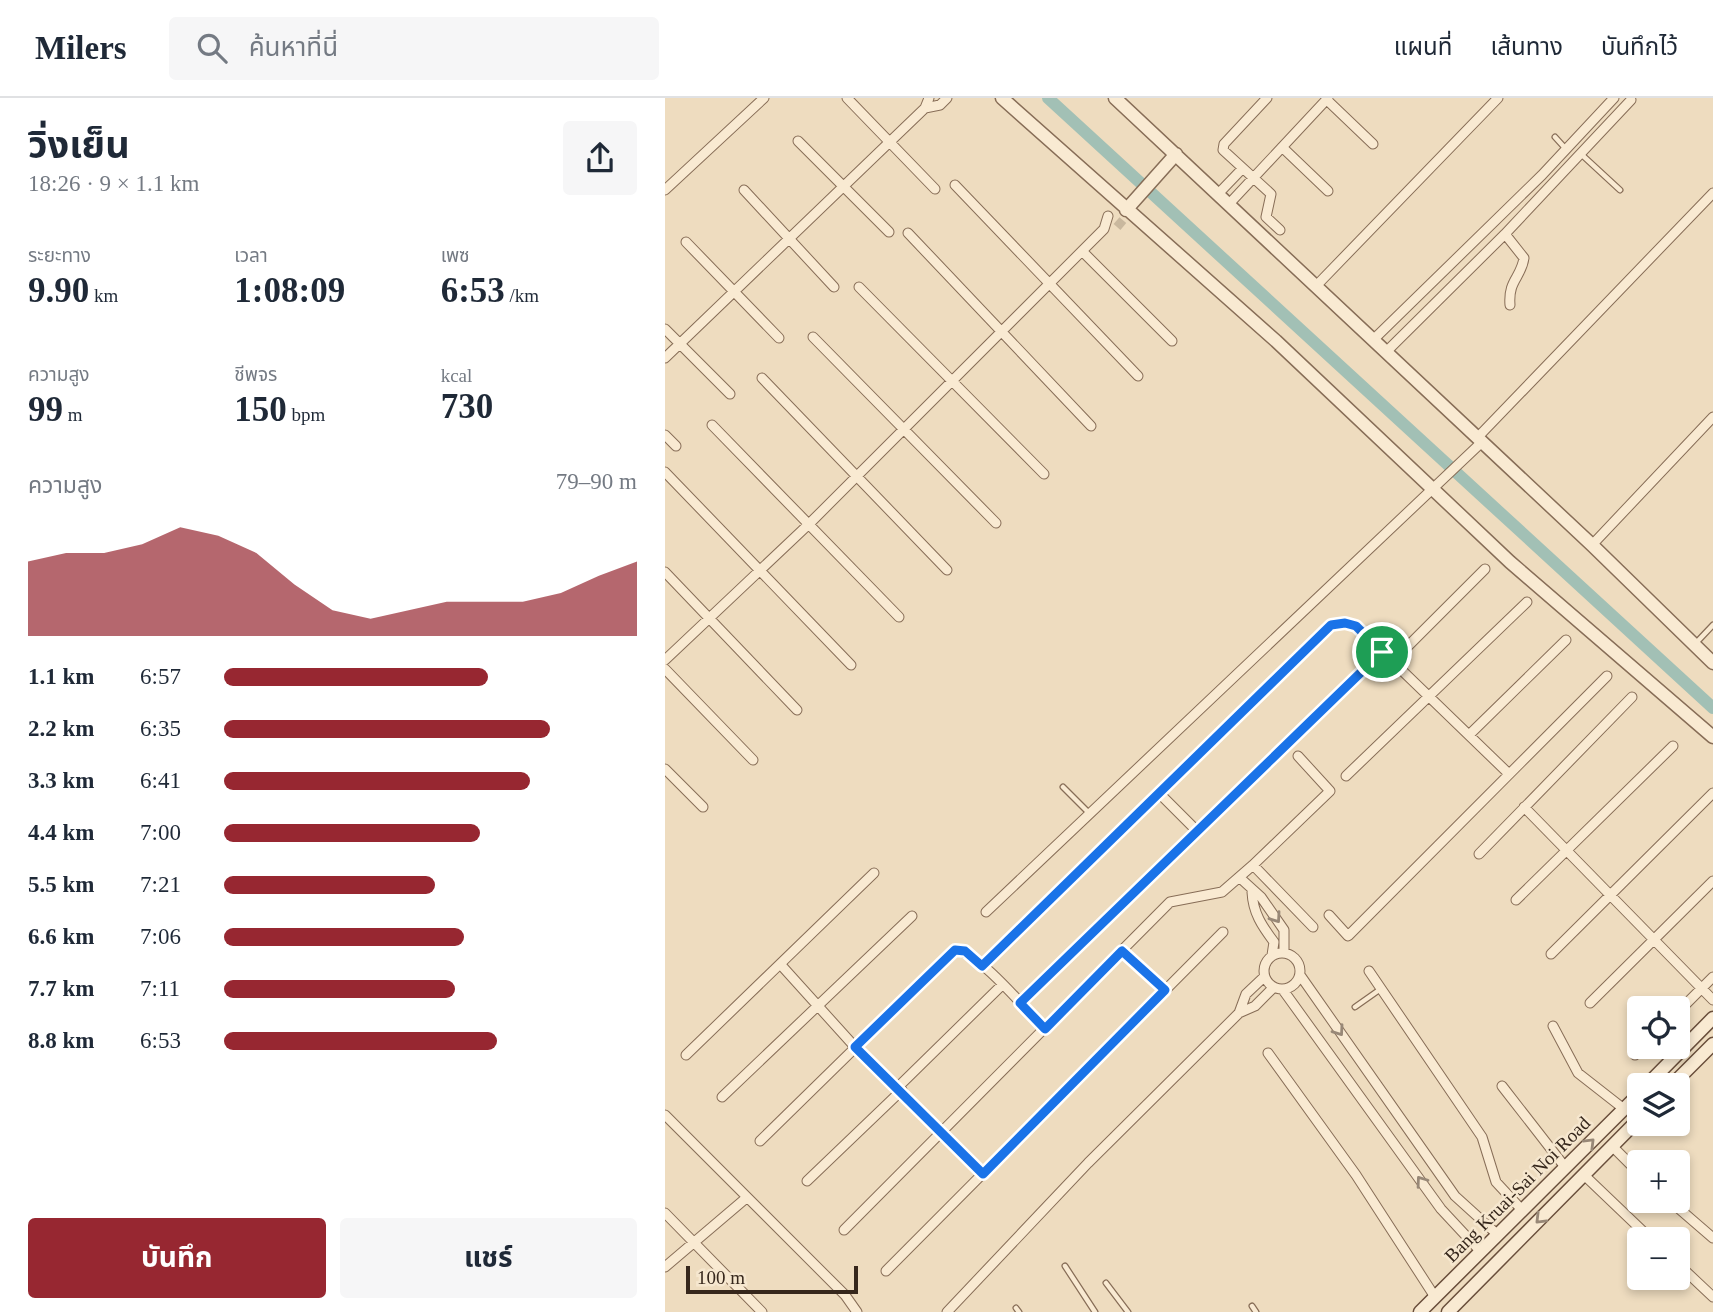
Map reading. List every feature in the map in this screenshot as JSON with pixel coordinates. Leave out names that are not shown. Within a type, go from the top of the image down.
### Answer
[{"type":"street","points":[[665,190],[764,98]]},
{"type":"street","points":[[846,98],[935,189]]},
{"type":"street","points":[[665,358],[925,108],[929,98]]},
{"type":"street","points":[[925,108],[940,105],[947,98]]},
{"type":"street","points":[[1002,98],[1121,213],[1276,341],[1437,485],[1510,562],[1713,737]]},
{"type":"street","points":[[1115,98],[1386,352],[1478,443],[1592,545],[1713,663]]},
{"type":"street","points":[[1267,98],[1224,144],[1223,150],[1271,194],[1266,217],[1280,230]]},
{"type":"street","points":[[1316,286],[1498,98]]},
{"type":"street","points":[[1373,340],[1614,98]]},
{"type":"street","points":[[1229,204],[1327,99],[1373,144]]},
{"type":"street","points":[[1386,352],[1505,234],[1631,100]]},
{"type":"street","points":[[797,141],[889,232]]},
{"type":"street","points":[[1282,147],[1328,191]]},
{"type":"street","points":[[665,660],[810,523],[856,474],[1003,332],[1176,154]]},
{"type":"street","points":[[1218,194],[1242,169]]},
{"type":"street","points":[[955,185],[1138,376]]},
{"type":"street","points":[[744,190],[834,287]]},
{"type":"street","points":[[986,912],[1088,812],[1437,485],[1713,193]]},
{"type":"street","points":[[908,233],[1091,426]]},
{"type":"street","points":[[1505,234],[1524,258],[1523,266],[1510,285],[1510,304]]},
{"type":"street","points":[[686,242],[779,338]]},
{"type":"street","points":[[1082,251],[1172,341]]},
{"type":"street","points":[[859,287],[1044,474]]},
{"type":"street","points":[[665,329],[730,394]]},
{"type":"street","points":[[813,337],[996,523]]},
{"type":"street","points":[[762,378],[947,570]]},
{"type":"street","points":[[1592,545],[1713,417]]},
{"type":"street","points":[[712,425],[899,617]]},
{"type":"street","points":[[665,435],[676,446]]},
{"type":"street","points":[[665,472],[851,665]]},
{"type":"street","points":[[1392,662],[1485,569]]},
{"type":"street","points":[[665,572],[797,709]]},
{"type":"street","points":[[1346,776],[1527,602]]},
{"type":"street","points":[[982,966],[1331,625],[1345,623],[1356,626],[1508,774]]},
{"type":"street","points":[[1468,735],[1566,640]]},
{"type":"street","points":[[1020,1003],[1382,652]]},
{"type":"street","points":[[665,669],[753,760]]},
{"type":"street","points":[[1329,915],[1348,936],[1607,676]]},
{"type":"street","points":[[1479,854],[1632,697]]},
{"type":"street","points":[[1516,900],[1674,746]]},
{"type":"street","points":[[844,1230],[1171,902],[1222,892],[1330,791],[1298,756]]},
{"type":"street","points":[[665,769],[703,807]]},
{"type":"street","points":[[1159,793],[1197,831]]},
{"type":"street","points":[[1551,954],[1713,793]]},
{"type":"street","points":[[1524,807],[1713,1000]]},
{"type":"street","points":[[1253,865],[1313,927]]},
{"type":"street","points":[[686,1055],[874,873]]},
{"type":"street","points":[[1239,877],[1252,892],[1261,897],[1285,930],[1284,953]]},
{"type":"street","points":[[1590,1003],[1713,881]]},
{"type":"street","points":[[1252,892],[1252,904],[1260,924],[1274,942],[1272,955],[1264,966],[1264,976],[1273,988],[1283,990],[1293,986],[1300,975]]},
{"type":"street","points":[[722,1097],[912,916]]},
{"type":"street","points":[[886,1271],[1223,932]]},
{"type":"street","points":[[760,1141],[955,950],[965,951],[1045,1029]]},
{"type":"street","points":[[1122,951],[1165,990]]},
{"type":"street","points":[[1272,955],[1284,953],[1298,962],[1300,975],[1455,1196],[1498,1235]]},
{"type":"street","points":[[781,965],[855,1047],[900,1088],[983,1174]]},
{"type":"street","points":[[1369,971],[1482,1138],[1496,1182],[1522,1210]]},
{"type":"street","points":[[1239,1013],[1247,994],[1264,976]]},
{"type":"street","points":[[1690,1000],[1713,977]]},
{"type":"street","points":[[807,1181],[1002,985]]},
{"type":"street","points":[[947,1312],[1088,1163],[1239,1013],[1255,1006],[1273,988]]},
{"type":"street","points":[[1283,990],[1441,1209],[1481,1251]]},
{"type":"street","points":[[1659,1073],[1713,1018]]},
{"type":"street","points":[[1553,1026],[1578,1073],[1624,1109]]},
{"type":"street","points":[[1684,1073],[1713,1044]]},
{"type":"street","points":[[1268,1053],[1356,1175],[1435,1297]]},
{"type":"street","points":[[1502,1086],[1565,1167]]},
{"type":"street","name":"Bang Kruai-Sai Noi Road","points":[[1420,1312],[1627,1106]]},
{"type":"street","points":[[665,1115],[745,1199],[845,1295],[857,1312]]},
{"type":"street","name":"Bang Kruai-Sai Noi Road","points":[[1448,1312],[1627,1131]]},
{"type":"street","points":[[1612,1146],[1627,1161]]},
{"type":"street","points":[[1584,1175],[1638,1227]]},
{"type":"street","points":[[1441,1209],[1455,1196]]},
{"type":"street","points":[[665,1267],[691,1242],[745,1199]]},
{"type":"street","points":[[665,1213],[762,1312]]},
{"type":"street","points":[[1684,1213],[1713,1238]]},
{"type":"street","points":[[1690,1275],[1713,1297]]},
{"type":"lane","points":[[1555,137],[1566,149]]},
{"type":"lane","points":[[1581,154],[1620,190]]},
{"type":"lane","points":[[1695,645],[1713,625]]},
{"type":"lane","points":[[1063,787],[1088,812]]},
{"type":"lane","points":[[1356,1007],[1383,988]]},
{"type":"lane","points":[[1065,1266],[1095,1312]]},
{"type":"lane","points":[[1107,1283],[1128,1312]]},
{"type":"lane","points":[[1252,1306],[1256,1312]]},
{"type":"waterway","points":[[1048,98],[1713,708]]},
{"type":"tunnel","points":[[1117,227],[1123,220]]},
{"type":"route","points":[[1345,623],[1356,626],[1382,652],[1020,1003],[1045,1029],[1122,951],[1165,990],[983,1174],[855,1047],[955,950],[965,951],[982,966],[1331,625],[1345,623]]}]
